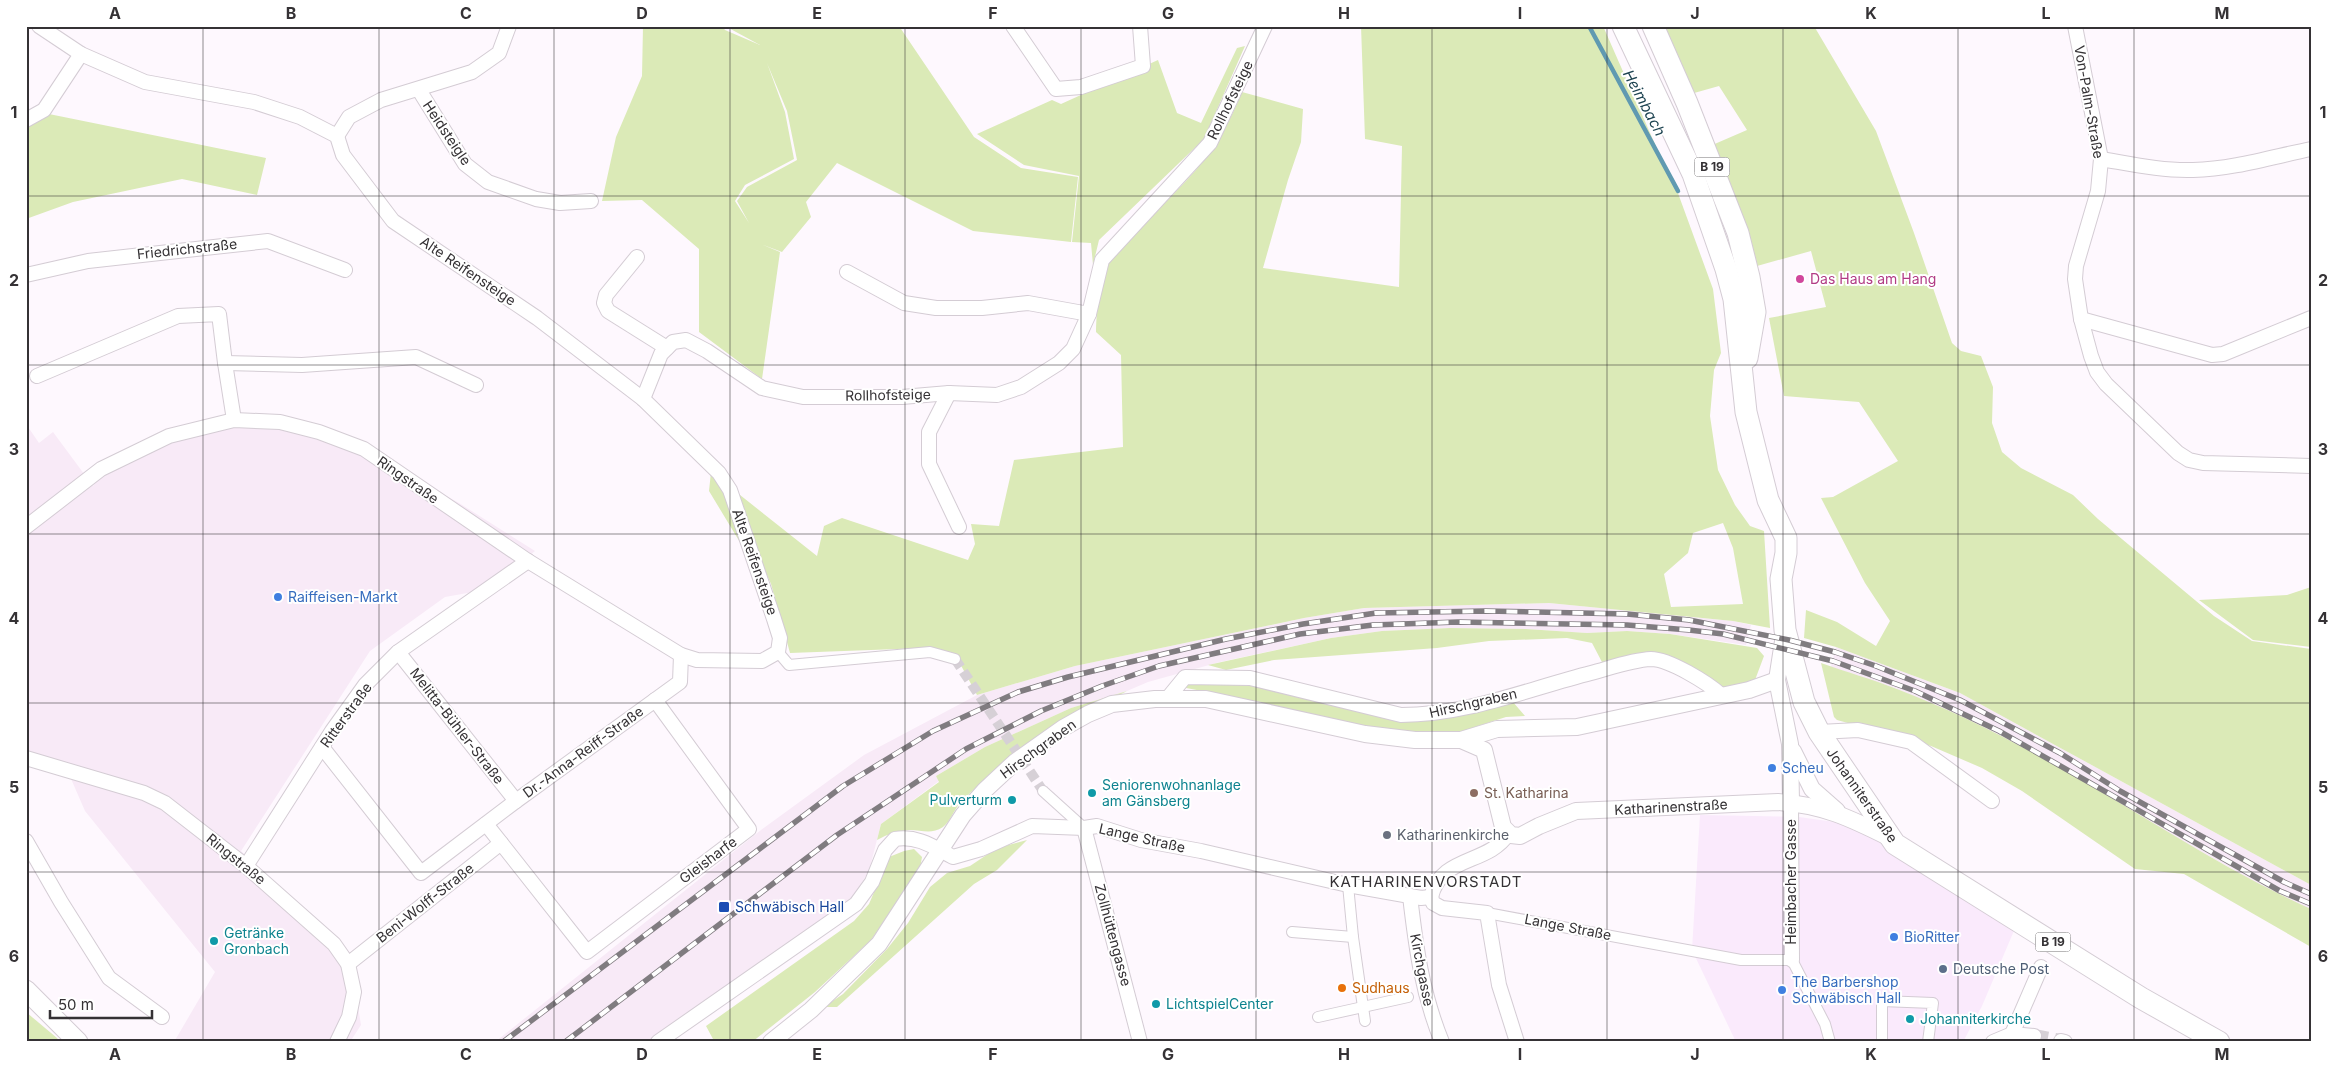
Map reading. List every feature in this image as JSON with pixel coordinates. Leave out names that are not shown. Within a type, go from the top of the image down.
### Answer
[{"type":"main road","name":"B 19","points":[[1623,26],[1693,174],[1698,193],[1726,269],[1734,299],[1743,385]]},
{"type":"main road","name":"B 19","points":[[1653,26],[1687,103],[1734,224],[1749,277],[1755,312],[1743,385]]},
{"type":"main road","name":"Johanniterstraße","points":[[1743,385],[1746,412],[1768,500],[1786,538],[1786,552],[1781,579],[1785,630],[1804,702],[1819,732],[1890,838],[1895,844],[1931,868],[2136,995],[2219,1042]]},
{"type":"main road","points":[[26,990],[78,1042]]},
{"type":"street","points":[[39,26],[81,54],[145,82],[254,102],[300,116],[337,136]]},
{"type":"street","name":"Heidsteigle","points":[[337,136],[349,117],[382,100],[472,72],[499,53],[509,26]]},
{"type":"street","points":[[1012,26],[1056,89],[1081,87],[1143,66],[1140,26]]},
{"type":"street","name":"Rollhofsteige","points":[[667,348],[673,342],[686,340],[707,351],[762,388],[803,397],[902,396],[949,393],[997,395],[1022,387],[1059,363],[1072,349],[1089,314],[1102,260],[1210,143],[1265,26]]},
{"type":"street","name":"Von-Palm-Straße","points":[[2075,26],[2101,159],[2098,191],[2076,266],[2075,279],[2081,319],[2097,372],[2106,384],[2178,453],[2189,460],[2203,464],[2311,466]]},
{"type":"street","points":[[26,120],[44,110],[81,54]]},
{"type":"street","name":"Heidsteigle","points":[[419,90],[465,164],[488,182],[536,199],[560,203],[591,202]]},
{"type":"street","name":"Alte Reifensteige","points":[[337,136],[343,155],[393,221],[537,318],[643,399],[718,473],[730,490],[780,638],[778,652]]},
{"type":"street","points":[[2101,159],[2149,167],[2191,170],[2223,168],[2311,149]]},
{"type":"street","name":"Friedrichstraße","points":[[26,274],[88,261],[268,241],[345,270]]},
{"type":"street","points":[[637,257],[606,295],[604,303],[608,311],[667,348],[661,354],[643,399]]},
{"type":"street","points":[[846,272],[904,303],[920,306],[982,308],[1028,303],[1089,314]]},
{"type":"street","points":[[37,376],[178,316],[219,314],[234,420]]},
{"type":"street","points":[[2081,319],[2212,355],[2224,354],[2311,318]]},
{"type":"street","points":[[225,363],[302,365],[416,356],[476,385]]},
{"type":"street","points":[[949,393],[929,432],[930,464],[959,527]]},
{"type":"street","name":"Ringstraße","points":[[26,527],[101,469],[169,436],[234,420],[280,422],[320,432],[364,449],[528,561],[681,655],[696,660],[762,661],[778,652]]},
{"type":"street","name":"Ritterstraße","points":[[246,866],[322,747],[365,685],[398,652],[528,561]]},
{"type":"street","points":[[1776,680],[1785,630]]},
{"type":"street","name":"Melitta-Bühler-Straße","points":[[398,652],[516,801]]},
{"type":"street","points":[[778,652],[788,665],[930,652],[955,659]]},
{"type":"street","name":"Dr.-Anna-Reiff-Straße","points":[[322,747],[421,873],[516,801],[680,682],[681,655]]},
{"type":"street","name":"Hirschgraben","points":[[1167,699],[1185,676],[1250,678],[1401,715],[1426,715],[1477,706],[1566,680],[1652,659],[1674,666],[1708,683],[1721,695]]},
{"type":"street","name":"Hirschgraben","points":[[772,1042],[824,998],[879,944],[963,815],[985,790],[1015,762],[1063,728],[1088,714],[1112,704],[1167,699],[1206,699],[1365,734],[1415,740],[1461,740],[1497,729],[1577,727],[1749,690],[1776,680]]},
{"type":"street","name":"Heimbacher Gasse","points":[[1776,680],[1790,744],[1792,960],[1825,1024],[1830,1042]]},
{"type":"street","name":"Gleisharfe","points":[[501,843],[587,952],[749,829],[654,700]]},
{"type":"street","name":"Heimbacher Gasse","points":[[1790,744],[1804,702]]},
{"type":"street","points":[[1431,897],[1438,879],[1456,865],[1483,854],[1505,839],[1508,834],[1503,827],[1484,750],[1497,729]]},
{"type":"street","points":[[1819,732],[1858,730],[1911,742],[1992,802]]},
{"type":"street","points":[[1461,740],[1484,750]]},
{"type":"street","name":"Katharinenstraße","points":[[1790,744],[1800,768],[1812,789],[1838,813]]},
{"type":"street","name":"Ringstraße","points":[[26,758],[144,793],[158,800],[246,866],[334,944],[348,964],[354,992],[349,1017],[337,1042]]},
{"type":"street","points":[[1043,791],[1084,828]]},
{"type":"street","name":"Katharinenstraße","points":[[1508,834],[1520,836],[1576,811],[1791,803],[1838,813],[1890,838]]},
{"type":"street","points":[[486,824],[501,843]]},
{"type":"street","name":"Lange Straße","points":[[658,1042],[856,904],[872,882],[885,850],[895,839],[910,838],[921,841],[953,857],[981,849],[1032,826],[1054,825],[1084,828],[1096,826],[1140,840],[1201,851],[1348,885],[1410,896],[1431,897],[1433,903],[1442,908],[1487,914],[1741,960],[1792,960]]},
{"type":"street","name":"Zollhüttengasse","points":[[1084,828],[1140,1042]]},
{"type":"street","points":[[26,841],[61,902],[109,978],[162,1017]]},
{"type":"street","name":"Beni-Wolff-Straße","points":[[348,964],[501,843]]},
{"type":"street","points":[[1348,885],[1352,937],[1365,1021]]},
{"type":"street","name":"Kirchgasse","points":[[1410,896],[1418,963],[1430,1011],[1442,1042]]},
{"type":"street","points":[[1487,914],[1498,985],[1517,1042]]},
{"type":"street","points":[[1292,932],[1352,937]]},
{"type":"street","points":[[2012,1034],[2041,967]]},
{"type":"street","points":[[1318,1016],[1408,997]]},
{"type":"street","points":[[1882,1042],[1882,1000],[1934,1004],[1928,1042]]},
{"type":"street","points":[[1993,1042],[2012,1034],[2034,1036]]},
{"type":"shaded area","points":[[26,424],[39,443],[53,432],[93,486],[103,471],[168,439],[236,425],[334,434],[459,503],[535,551],[490,589],[445,597],[370,651],[241,851],[349,952],[361,1025],[350,1042],[174,1042],[215,972],[85,811],[65,765],[26,754]]},
{"type":"shaded area","points":[[1549,603],[1733,621],[1751,625],[1746,645],[1670,634],[1627,631],[1587,633],[1526,629],[1450,628],[1382,631],[1331,638],[1220,662],[1148,682],[1127,691],[1071,708],[985,747],[936,776],[939,781],[881,824],[869,871],[850,901],[656,1042],[495,1042],[761,830],[864,755],[977,695],[1075,666],[1304,618],[1364,608]]},
{"type":"shaded area","points":[[1836,647],[1960,693],[2311,885],[2311,909],[2280,896],[2177,838],[2058,767],[1972,722],[1895,688],[1831,667]]},
{"type":"shaded area","points":[[1700,815],[1799,817],[1870,827],[2016,926],[1982,1006],[1963,1042],[1736,1042],[1692,950]]},
{"type":"green space","points":[[643,26],[722,26],[725,30],[760,45],[725,26],[899,26],[974,137],[1021,168],[1078,177],[1071,242],[973,231],[837,163],[806,202],[811,217],[782,252],[761,244],[780,252],[762,379],[699,332],[699,249],[642,200],[602,201],[616,137],[642,76]],"holes":[[[767,63],[787,111],[797,160],[747,187],[737,201],[749,223],[735,201],[745,185],[794,159],[785,112]]]},
{"type":"green space","points":[[1361,26],[1603,26],[1675,185],[1713,289],[1721,353],[1714,370],[1710,416],[1718,470],[1735,505],[1750,526],[1764,531],[1770,628],[1733,621],[1549,603],[1364,608],[1304,618],[1075,666],[977,695],[957,658],[925,648],[790,653],[771,584],[757,553],[741,544],[709,491],[711,472],[817,556],[824,526],[842,518],[968,560],[975,544],[971,524],[999,526],[1014,460],[1123,447],[1121,355],[1096,332],[1099,290],[1105,269],[1118,246],[1169,199],[1205,158],[1225,129],[1242,92],[1303,109],[1301,142],[1263,268],[1399,287],[1402,146],[1365,139]],"holes":[[[1723,523],[1733,548],[1743,604],[1671,607],[1664,574],[1688,553],[1693,533]]]},
{"type":"green space","points":[[1659,26],[1814,26],[1876,131],[1952,343],[1961,351],[1981,356],[1993,387],[1992,423],[2002,452],[2021,468],[2073,495],[2098,519],[2214,616],[2252,641],[2311,649],[2311,885],[1960,693],[1836,647],[1804,638],[1806,610],[1837,622],[1876,646],[1890,621],[1865,583],[1821,498],[1833,497],[1898,461],[1859,402],[1784,396],[1769,318],[1826,307],[1811,251],[1757,266],[1710,146],[1747,130],[1719,86],[1687,95]]},
{"type":"green space","points":[[1245,46],[1204,139],[1099,240],[1093,265],[1091,243],[1072,242],[1079,176],[1024,165],[977,134],[1052,100],[1061,104],[1158,60],[1177,113],[1201,123],[1237,48]]},
{"type":"green space","points":[[44,113],[266,158],[257,195],[182,179],[73,202],[26,219],[26,122]]},
{"type":"green space","points":[[2311,587],[2311,647],[2253,640],[2199,600],[2287,595]]},
{"type":"green space","points":[[1450,628],[1526,629],[1587,633],[1627,631],[1670,634],[1757,648],[1764,656],[1755,680],[1724,691],[1671,661],[1603,664],[1592,643],[1567,638],[1489,641],[1437,648],[1274,660],[1226,670],[1208,665],[1331,638],[1382,631]]},
{"type":"green space","points":[[1821,663],[1918,697],[1998,734],[2089,784],[2246,877],[2311,909],[2311,947],[2184,874],[2135,869],[2022,791],[1982,768],[1931,746],[1837,720],[1834,717]]},
{"type":"green space","points":[[1186,680],[1284,689],[1404,720],[1436,720],[1513,702],[1525,716],[1506,717],[1453,734],[1427,736],[1358,727],[1244,699],[1181,687]]},
{"type":"green space","points":[[1127,691],[1061,722],[1037,737],[968,795],[943,827],[930,831],[901,831],[877,840],[881,824],[939,782],[936,776],[985,747],[1071,708]]},
{"type":"green space","points":[[1027,840],[997,870],[974,884],[837,1007],[824,1007],[843,994],[887,949],[908,923],[930,887],[947,873],[970,866],[997,848]]},
{"type":"green space","points":[[914,849],[922,857],[920,869],[871,940],[815,992],[752,1042],[709,1042],[713,1039],[706,1026],[854,921],[869,904],[889,857]]},
{"type":"green space","points":[[26,1012],[57,1038],[60,1042],[26,1042]]},
{"type":"waterway","name":"Heimbach","points":[[1589,26],[1678,191]]},
{"type":"tunnel","points":[[955,659],[1043,791]]},
{"type":"tunnel","points":[[2034,1036],[2061,1041]]},
{"type":"railway","points":[[503,1042],[843,786],[933,731],[1018,692],[1068,677],[1226,639],[1303,624],[1376,613],[1485,611],[1627,614],[1689,620],[1789,640],[1835,652],[1876,666],[1960,700],[2060,753],[2120,791],[2284,882],[2311,894]]},
{"type":"railway","points":[[565,1042],[837,835],[966,749],[1041,711],[1102,686],[1159,666],[1300,634],[1373,625],[1458,622],[1627,625],[1723,634],[1833,661],[1915,691],[1999,731],[2280,891],[2311,904]]},
{"type":"place","name":"Das Haus am Hang","points":[[1800,279]]},
{"type":"place","name":"Raiffeisen-Markt","points":[[278,597]]},
{"type":"place","name":"Scheu","points":[[1772,768]]},
{"type":"place","name":"Seniorenwohnanlage am Gänsberg","points":[[1092,793]]},
{"type":"place","name":"St. Katharina","points":[[1474,793]]},
{"type":"place","name":"Pulverturm","points":[[1012,800]]},
{"type":"place","name":"Katharinenkirche","points":[[1387,835]]},
{"type":"place","name":"Schwäbisch Hall","points":[[724,907]]},
{"type":"place","name":"BioRitter","points":[[1894,937]]},
{"type":"place","name":"Getränke Gronbach","points":[[214,941]]},
{"type":"place","name":"Deutsche Post","points":[[1943,969]]},
{"type":"place","name":"Sudhaus","points":[[1342,988]]},
{"type":"place","name":"The Barbershop Schwäbisch Hall","points":[[1782,990]]},
{"type":"place","name":"LichtspielCenter","points":[[1156,1004]]},
{"type":"place","name":"Johanniterkirche","points":[[1910,1019]]},
{"type":"district","name":"KATHARINENVORSTADT","points":[[1426,882]]}]
